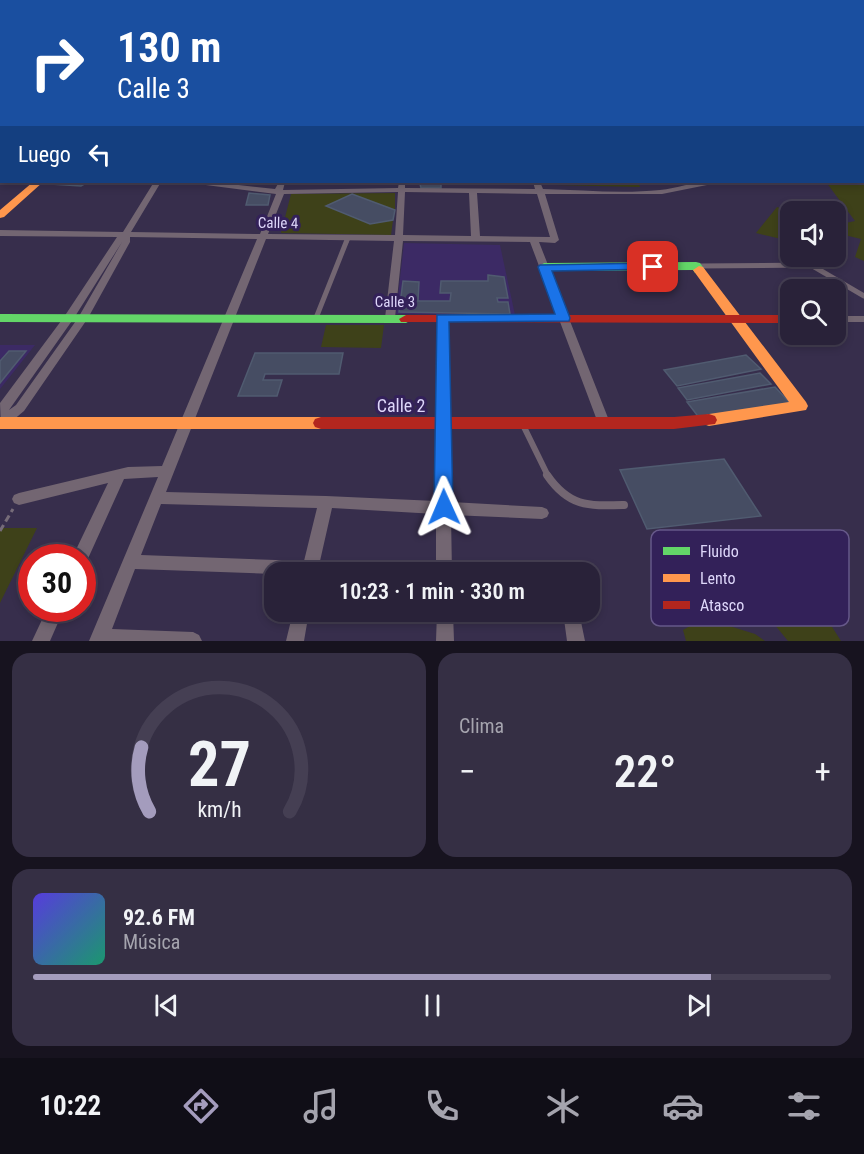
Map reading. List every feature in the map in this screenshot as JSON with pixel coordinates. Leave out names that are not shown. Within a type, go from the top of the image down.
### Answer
[{"type":"street","points":[[0,215],[37,183]]},
{"type":"street","points":[[0,423],[20,408],[126,242],[126,234],[156,183]]},
{"type":"street","points":[[214,183],[339,190],[402,186],[473,190],[538,186],[662,192],[707,183]]},
{"type":"street","points":[[339,190],[341,183]]},
{"type":"street","points":[[390,318],[399,239],[402,186]]},
{"type":"street","name":"Calle 4","points":[[0,233],[555,240],[538,186]]},
{"type":"street","points":[[193,641],[99,639],[280,194],[280,187]]},
{"type":"street","points":[[473,190],[476,240]]},
{"type":"street","points":[[534,240],[604,423]]},
{"type":"street","points":[[544,267],[696,266],[735,319]]},
{"type":"street","name":"Calle 3","points":[[0,318],[780,319]]},
{"type":"street","points":[[442,318],[444,562]]},
{"type":"street","name":"Calle 2","points":[[0,423],[674,423],[740,417],[800,406],[735,319]]},
{"type":"street","points":[[846,319],[864,319]]},
{"type":"street","points":[[19,499],[119,476],[167,471]]},
{"type":"street","points":[[87,544],[119,476]]},
{"type":"street","points":[[156,498],[326,502],[542,513]]},
{"type":"street","points":[[312,562],[326,502]]},
{"type":"street","points":[[130,562],[264,569]]},
{"type":"street","points":[[41,641],[50,622]]},
{"type":"street","points":[[295,641],[299,622]]},
{"type":"street","points":[[445,622],[445,641]]},
{"type":"street","points":[[573,622],[576,641]]},
{"type":"lane","points":[[316,318],[348,238]]},
{"type":"lane","points":[[696,266],[811,265],[864,296]]},
{"type":"lane","points":[[522,424],[538,461],[556,487],[582,504],[624,505]]},
{"type":"path","points":[[0,531],[19,499]]},
{"type":"shaded area","points":[[404,243],[500,245],[515,315],[396,314]]},
{"type":"shaded area","points":[[0,345],[35,345],[0,389]]},
{"type":"green space","points":[[554,183],[638,183],[640,187],[555,185]]},
{"type":"green space","points":[[827,183],[864,183],[864,261],[855,257],[861,239],[846,235],[846,223],[855,221],[846,209],[846,201],[840,201]]},
{"type":"green space","points":[[395,193],[395,210],[352,194],[327,206],[370,224],[393,220],[391,235],[281,233],[291,194]]},
{"type":"green space","points":[[777,207],[780,208],[780,239],[756,233]]},
{"type":"green space","points":[[326,325],[384,325],[381,348],[321,347]]},
{"type":"green space","points":[[2,528],[37,528],[29,544],[18,544],[18,567],[0,603],[0,531]]},
{"type":"green space","points":[[690,626],[730,626],[755,634],[765,641],[686,641],[683,630]]},
{"type":"green space","points":[[776,626],[832,626],[841,641],[788,641]]},
{"type":"building","points":[[51,183],[86,183],[81,186],[49,184]]},
{"type":"building","points":[[441,183],[441,188],[421,188],[420,184]]},
{"type":"building","points":[[249,193],[270,195],[268,205],[246,205]]},
{"type":"building","points":[[352,194],[395,210],[393,220],[370,224],[326,206]]},
{"type":"building","points":[[648,269],[656,289],[646,289],[631,270]]},
{"type":"building","points":[[488,275],[504,277],[508,298],[497,298],[498,302],[508,302],[510,314],[399,312],[403,281],[419,282],[418,301],[450,301],[451,293],[440,293],[441,281],[488,281]]},
{"type":"building","points":[[9,351],[26,351],[0,383],[0,361]]},
{"type":"building","points":[[255,353],[343,353],[339,374],[265,374],[263,380],[282,380],[277,396],[238,396]]},
{"type":"building","points":[[746,355],[761,369],[677,386],[664,370]]},
{"type":"building","points":[[760,373],[771,384],[687,400],[678,388]]},
{"type":"building","points":[[775,387],[790,403],[700,419],[687,402]]},
{"type":"building","points":[[724,459],[761,516],[647,529],[620,470]]},
{"type":"traffic: fast","points":[[544,267],[696,266],[699,270]]},
{"type":"traffic: fast","points":[[0,318],[406,319]]},
{"type":"traffic: slow","points":[[0,215],[37,183]]},
{"type":"traffic: slow","points":[[699,270],[800,406],[709,420]]},
{"type":"traffic: slow","points":[[0,423],[321,423]]},
{"type":"traffic: jam","points":[[406,319],[780,319]]},
{"type":"traffic: jam","points":[[321,423],[674,423],[709,420]]},
{"type":"route","points":[[444,507],[442,318],[564,318],[544,267],[653,267]]}]
